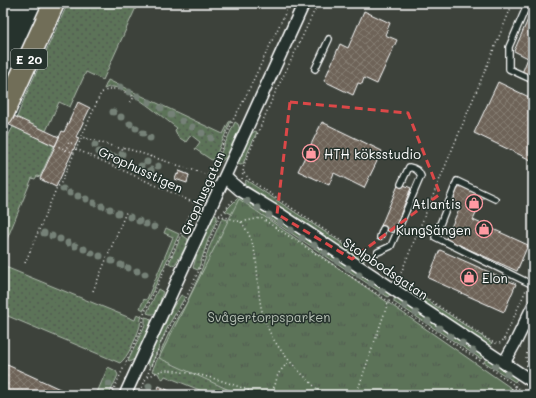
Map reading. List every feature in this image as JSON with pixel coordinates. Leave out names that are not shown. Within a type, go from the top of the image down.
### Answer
[{"type":"highway","name":"E 20","points":[[3,115],[54,3]]},
{"type":"street","name":"Grophusgatan","points":[[125,395],[304,3]]},
{"type":"street","name":"Stolpbodsgatan","points":[[225,177],[240,190],[283,216],[533,382]]},
{"type":"street","points":[[504,363],[533,306]]},
{"type":"lane","points":[[528,3],[509,47],[509,69],[533,80]]},
{"type":"lane","points":[[315,69],[329,38]]},
{"type":"lane","points":[[378,252],[391,246],[421,176],[420,172],[414,168],[409,168],[401,184]]},
{"type":"lane","points":[[495,199],[457,181],[435,237],[531,284]]},
{"type":"lane","points":[[380,237],[382,229]]},
{"type":"path","points":[[111,395],[142,328],[144,314],[190,214],[198,205],[209,182],[208,175],[214,161],[218,156],[234,118],[290,3]]},
{"type":"path","points":[[139,395],[162,340],[186,298],[201,266],[208,244],[220,216],[240,190],[244,173],[244,165],[318,3]]},
{"type":"path","points":[[356,395],[389,301],[513,3]]},
{"type":"path","points":[[25,263],[57,187],[60,185],[101,93],[115,88],[134,97],[130,103]]},
{"type":"path","points":[[82,137],[122,149],[122,147],[150,155],[208,175]]},
{"type":"path","points":[[65,150],[69,142],[72,142],[78,146]]},
{"type":"path","points":[[55,145],[74,153]]},
{"type":"path","name":"Grophusstigen","points":[[76,149],[220,216],[241,222]]},
{"type":"path","points":[[149,161],[150,155]]},
{"type":"path","points":[[244,173],[250,180],[399,278],[494,343],[501,343],[504,339],[531,284]]},
{"type":"path","points":[[93,292],[127,210]]},
{"type":"path","points":[[322,395],[289,361],[277,346],[268,330],[260,297],[258,268],[254,249],[247,230],[241,222],[261,218],[482,362],[528,395]]},
{"type":"path","points":[[533,338],[526,357],[527,365],[533,363]]},
{"type":"path","points":[[504,339],[515,343]]},
{"type":"path","points":[[270,395],[278,374],[289,361]]},
{"type":"path","points":[[147,377],[167,370],[193,373],[218,379],[259,395]]},
{"type":"path","points":[[514,386],[520,395]]},
{"type":"highlighted area","points":[[290,102],[408,113],[440,194],[352,259],[277,214]]},
{"type":"shaded area","points":[[83,3],[533,3],[533,395],[3,395],[3,187]]},
{"type":"green space","points":[[68,3],[138,3],[103,80],[86,72],[70,107],[59,102],[42,140],[54,146],[40,177],[37,176],[35,179],[32,178],[3,249],[3,145],[13,127],[24,99]]},
{"type":"green space","points":[[108,80],[223,134],[231,121],[215,158],[212,160],[195,149],[200,142],[191,135],[186,142],[178,137],[175,130],[177,128],[128,92],[111,87],[104,89]]},
{"type":"green space","points":[[235,122],[238,124],[240,130],[234,144],[225,158],[221,161],[217,161]]},
{"type":"green space","points":[[255,131],[257,132],[243,164],[237,164],[251,134]]},
{"type":"green space","points":[[246,180],[366,259],[360,261],[244,184]]},
{"type":"green space","points":[[241,194],[391,293],[388,297],[270,219],[260,216],[234,215],[225,211]]},
{"type":"green space","name":"Svågertorpsparken","points":[[239,199],[521,395],[240,395],[159,358]]},
{"type":"green space","points":[[214,214],[217,216],[217,219],[198,270],[193,268],[197,253]]},
{"type":"green space","points":[[222,218],[231,221],[319,395],[212,395],[165,376],[163,379],[158,373],[152,371],[168,335],[186,304],[200,274]]},
{"type":"green space","points":[[166,228],[179,234],[144,310],[140,308],[144,299],[147,299],[173,237],[164,233]]},
{"type":"green space","points":[[182,235],[188,239],[188,244],[174,266],[169,263]]},
{"type":"green space","points":[[3,266],[135,320],[137,314],[142,316],[136,337],[123,360],[120,363],[3,314]]},
{"type":"green space","points":[[401,283],[492,343],[489,347],[399,287]]},
{"type":"green space","points":[[158,289],[163,292],[159,308],[155,313],[147,313]]},
{"type":"green space","points":[[181,295],[185,297],[168,326],[150,368],[148,363],[149,358],[169,313]]},
{"type":"green space","points":[[396,296],[484,355],[481,359],[394,302]]},
{"type":"green space","points":[[145,317],[151,320],[150,327],[135,358],[129,362],[128,361],[145,325]]},
{"type":"green space","points":[[487,357],[518,378],[515,382],[484,362]]},
{"type":"green space","points":[[108,367],[116,371],[118,375],[109,395],[96,395]]},
{"type":"building","points":[[533,8],[533,78],[522,73],[528,58],[514,51]]},
{"type":"building","points":[[364,11],[390,23],[385,35],[397,40],[377,84],[364,78],[362,84],[358,83],[353,95],[324,81],[340,44],[348,48]]},
{"type":"building","points":[[498,82],[533,99],[533,161],[474,133]]},
{"type":"building","points":[[78,102],[90,108],[76,137],[79,138],[56,187],[40,179],[62,131],[64,132]]},
{"type":"building","points":[[3,111],[59,137],[55,146],[3,122]]},
{"type":"building","points":[[322,122],[382,151],[364,188],[334,173],[329,185],[298,171]]},
{"type":"building","points":[[179,171],[189,175],[187,180],[177,177]]},
{"type":"building","points":[[179,171],[189,175],[187,183],[175,179]]},
{"type":"building","points":[[399,183],[411,188],[393,233],[380,228]]},
{"type":"building","points":[[458,184],[484,196],[473,220],[528,245],[517,271],[446,239],[459,209],[448,204]]},
{"type":"building","points":[[440,250],[516,284],[504,312],[428,278]]},
{"type":"building","points":[[3,363],[73,395],[3,395]]},
{"type":"building","points":[[159,386],[178,395],[155,395]]},
{"type":"railway","points":[[3,14],[8,3]]},
{"type":"place","name":"HTH köksstudio","points":[[311,153]]},
{"type":"place","name":"Atlantis","points":[[474,203]]},
{"type":"place","name":"KungSängen","points":[[484,229]]},
{"type":"place","name":"Elon","points":[[469,277]]}]
